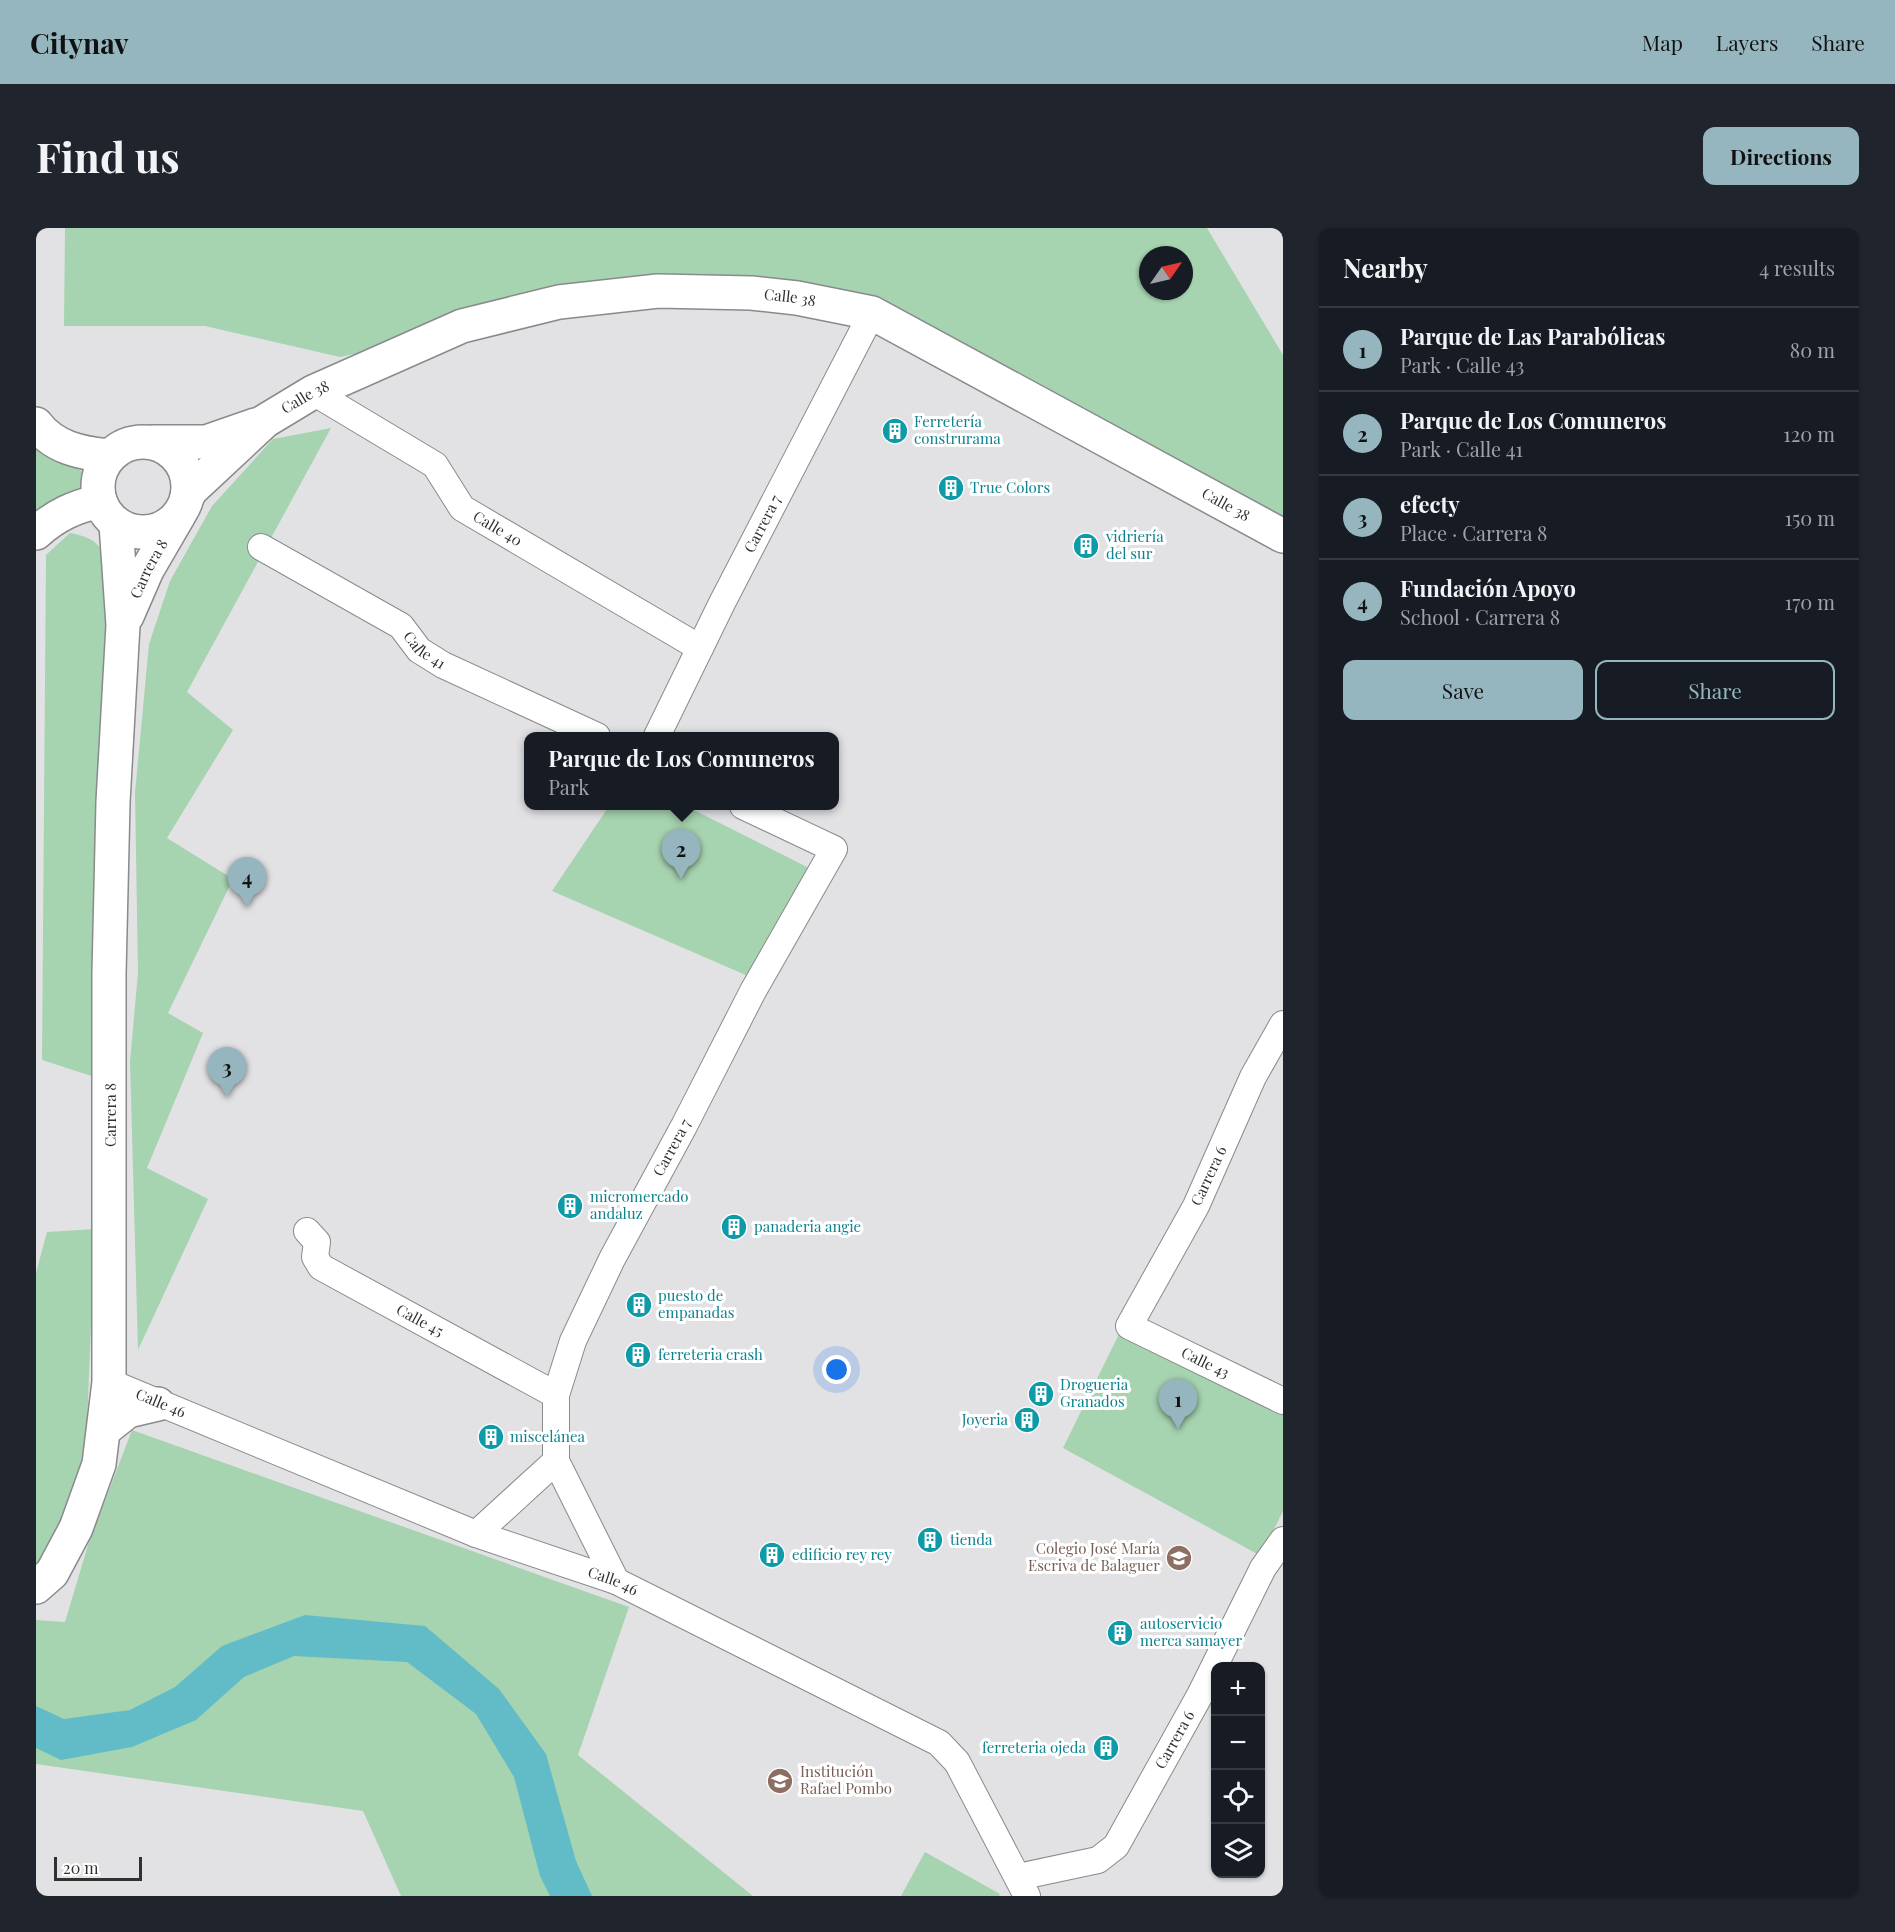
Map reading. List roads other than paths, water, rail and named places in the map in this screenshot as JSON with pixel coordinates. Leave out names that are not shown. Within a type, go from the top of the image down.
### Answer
[{"type":"main road","name":"Calle 38","points":[[153,442],[206,442],[265,421],[313,392],[462,326],[559,302],[658,291],[705,291],[797,298],[872,313],[1283,536]]},
{"type":"main road","name":"Calle 38","points":[[183,506],[191,490],[265,421]]},
{"type":"main road","points":[[36,424],[58,444],[82,454],[109,456]]},
{"type":"main road","points":[[36,533],[54,518],[75,506],[108,513],[129,530],[143,532],[169,524],[183,506],[187,477],[178,459],[163,446],[153,442],[124,445],[109,456],[97,482],[108,513]]},
{"type":"main road","name":"Carrera 8","points":[[123,625],[147,570],[183,506]]},
{"type":"main road","name":"Carrera 8","points":[[36,1587],[52,1573],[76,1528],[99,1464],[109,1383],[109,974],[113,802],[123,625],[108,513]]},
{"type":"main road","points":[[104,1430],[128,1411],[158,1404]]},
{"type":"street","name":"Carrera 7","points":[[659,732],[872,313]]},
{"type":"street","name":"Calle 40","points":[[313,392],[435,465],[462,508],[700,648]]},
{"type":"street","name":"Calle 41","points":[[261,547],[401,626],[419,650],[443,665],[588,732]]},
{"type":"street","name":"Carrera 7","points":[[616,1581],[556,1461],[556,1395],[573,1341],[612,1259],[753,991],[834,849],[751,810]]},
{"type":"street","name":"Carrera 6","points":[[1129,1326],[1196,1206],[1253,1077],[1283,1023]]},
{"type":"street","name":"Calle 45","points":[[307,1231],[317,1242],[315,1257],[321,1267],[556,1395]]},
{"type":"street","name":"Calle 43","points":[[1129,1326],[1283,1401]]},
{"type":"street","name":"Calle 46","points":[[109,1383],[476,1534],[616,1581],[939,1743],[957,1762],[1022,1886]]},
{"type":"street","points":[[476,1534],[556,1461]]},
{"type":"street","name":"Carrera 6","points":[[1022,1886],[1098,1860],[1116,1846],[1200,1695],[1263,1568],[1283,1540]]},
{"type":"water","points":[[305,1615],[425,1626],[499,1689],[546,1754],[576,1861],[592,1896],[550,1896],[540,1876],[514,1777],[476,1714],[407,1662],[294,1656],[244,1677],[196,1720],[132,1747],[61,1760],[36,1748],[36,1706],[64,1719],[130,1710],[175,1687],[222,1646]]},
{"type":"place","name":"Ferretería construrama","points":[[895,431]]},
{"type":"place","name":"True Colors","points":[[951,488]]},
{"type":"place","name":"vidriería del sur","points":[[1086,546]]},
{"type":"place","name":"Parque de Los Comuneros","points":[[681,879]]},
{"type":"place","name":"Fundación Apoyo","points":[[247,907]]},
{"type":"place","name":"efecty","points":[[227,1097]]},
{"type":"place","name":"micromercado andaluz","points":[[570,1206]]},
{"type":"place","name":"panaderia angie","points":[[734,1227]]},
{"type":"place","name":"puesto de empanadas","points":[[639,1305]]},
{"type":"place","name":"ferreteria crash","points":[[638,1355]]},
{"type":"place","name":"Drogueria Granados","points":[[1041,1394]]},
{"type":"place","name":"Joyeria","points":[[1027,1420]]},
{"type":"place","name":"Parque de Las Parabólicas","points":[[1178,1429]]},
{"type":"place","name":"miscelánea","points":[[491,1437]]},
{"type":"place","name":"tienda","points":[[930,1540]]},
{"type":"place","name":"edificio rey rey","points":[[772,1555]]},
{"type":"place","name":"Colegio José María Escriva de Balaguer","points":[[1179,1558]]},
{"type":"place","name":"autoservicio merca samayer","points":[[1120,1633]]},
{"type":"place","name":"ferreteria ojeda","points":[[1106,1748]]},
{"type":"place","name":"Institución Rafael Pombo","points":[[780,1781]]}]
